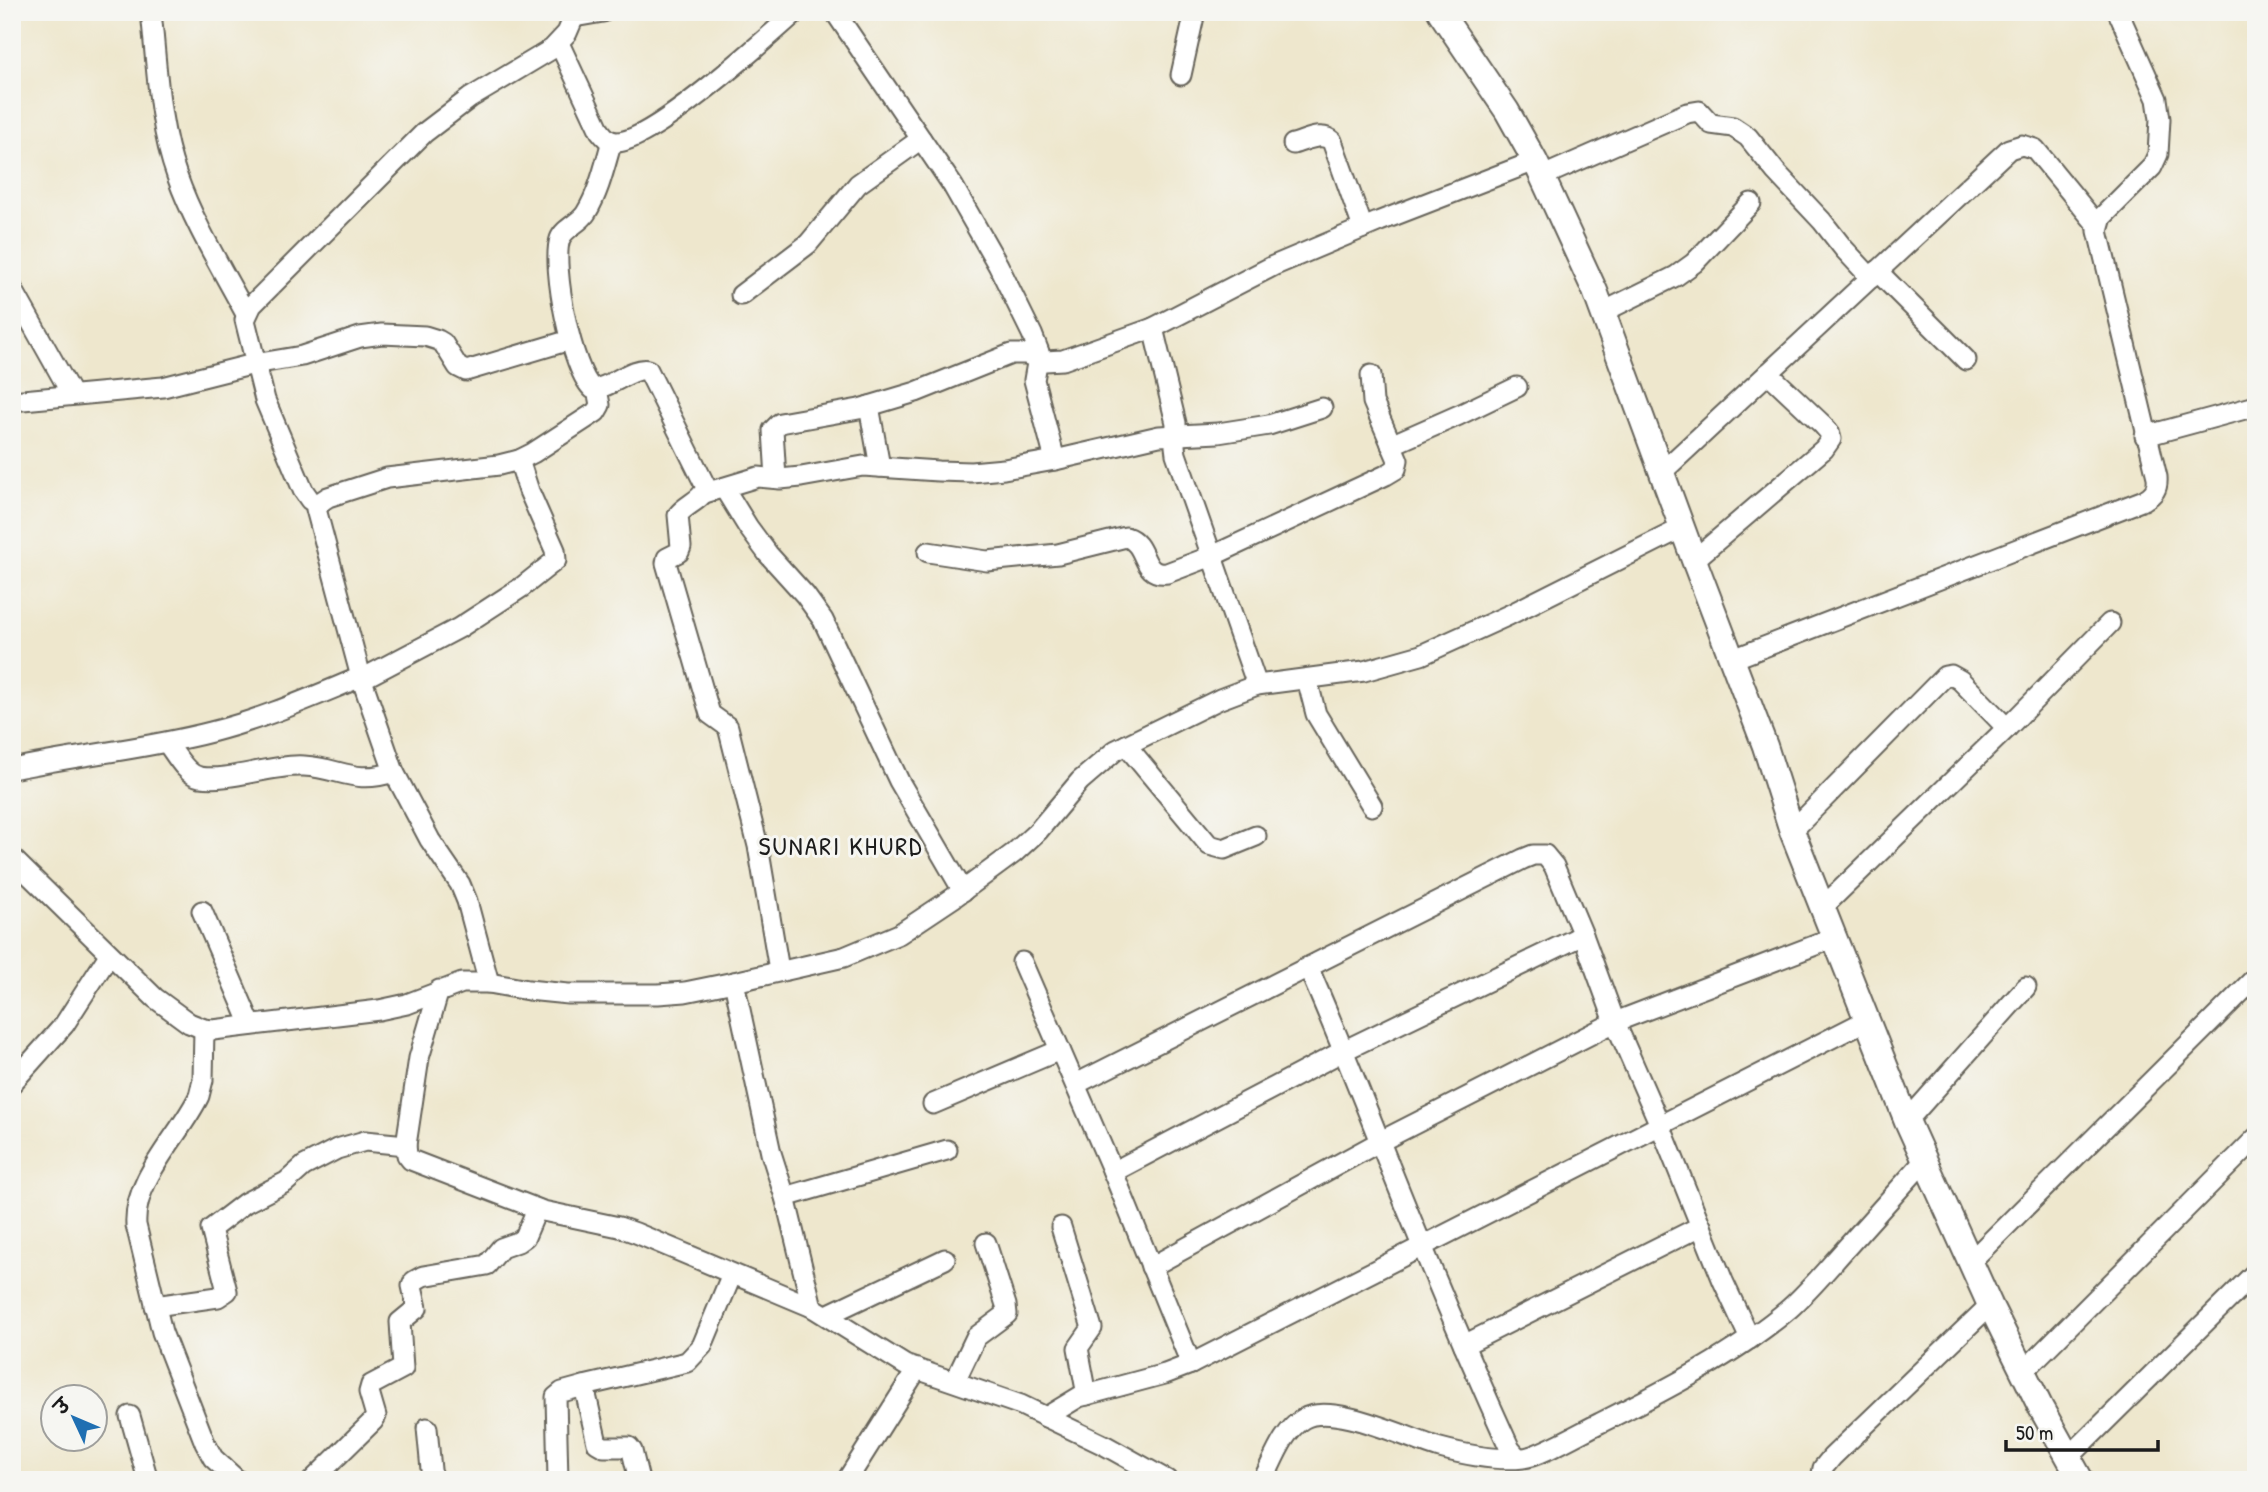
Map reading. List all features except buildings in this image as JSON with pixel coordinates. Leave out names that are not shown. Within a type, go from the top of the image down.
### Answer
[{"type":"street","points":[[151,12],[163,113],[176,174],[246,314]]},
{"type":"street","points":[[319,505],[310,500],[303,491],[265,400],[254,364],[246,314],[424,133],[470,98],[541,57],[559,43],[571,27],[575,15],[603,12]]},
{"type":"street","points":[[559,43],[600,131],[612,141],[620,142],[641,133],[690,101],[796,12]]},
{"type":"street","points":[[835,12],[960,198],[998,265],[1037,343],[1039,359],[1034,380],[1055,460]]},
{"type":"street","points":[[1181,75],[1195,12]]},
{"type":"street","points":[[1440,12],[1507,111],[1539,168],[1603,312],[1765,746],[1792,831],[1908,1121],[1990,1305],[2081,1480]]},
{"type":"street","points":[[2098,226],[2105,213],[2152,167],[2158,154],[2160,119],[2157,99],[2118,12]]},
{"type":"street","points":[[776,478],[773,433],[776,425],[780,423],[869,406],[916,392],[1006,356],[1021,354],[1050,361],[1063,360],[1153,328],[1247,278],[1363,228],[1699,111],[1713,125],[1733,127],[1748,137],[1858,265],[1874,274],[1966,360]]},
{"type":"street","points":[[1293,144],[1321,136],[1332,141],[1363,228]]},
{"type":"street","points":[[741,295],[808,244],[858,184],[921,138]]},
{"type":"street","points":[[612,141],[589,209],[577,224],[562,235],[560,241],[559,272],[570,340],[586,383],[597,389],[641,369],[648,370],[706,487],[714,490],[748,527],[823,620],[899,781],[962,891]]},
{"type":"street","points":[[1662,472],[2009,149],[2029,145],[2041,154],[2098,226],[2158,485],[2153,494],[2144,500],[1733,659]]},
{"type":"street","points":[[1603,312],[1676,276],[1694,263],[1751,203]]},
{"type":"street","points":[[12,288],[72,395]]},
{"type":"street","points":[[1153,328],[1177,423],[1176,454],[1257,685]]},
{"type":"street","points":[[12,401],[163,387],[254,364],[302,356],[360,337],[390,334],[425,336],[438,340],[443,343],[458,367],[466,371],[570,340]]},
{"type":"street","points":[[1694,560],[1824,449],[1831,439],[1827,428],[1769,373]]},
{"type":"street","points":[[928,552],[987,561],[1058,554],[1126,537],[1136,542],[1149,568],[1159,574],[1212,556],[1392,472],[1398,465],[1373,402],[1371,375]]},
{"type":"street","points":[[1391,445],[1517,387]]},
{"type":"street","points":[[489,983],[460,884],[430,840],[394,772],[362,678],[317,514],[319,505],[328,497],[387,478],[499,465],[519,460],[596,412],[600,407],[597,389]]},
{"type":"street","points":[[869,406],[880,467]]},
{"type":"street","points":[[2145,436],[2256,406]]},
{"type":"street","points":[[779,970],[758,846],[728,727],[710,714],[666,563],[667,558],[681,549],[678,515],[682,509],[714,490],[758,477],[801,477],[863,466],[971,472],[1004,469],[1177,434],[1218,433],[1262,426],[1322,408]]},
{"type":"street","points":[[12,769],[167,743],[249,721],[362,678],[459,628],[555,561],[555,550],[529,491],[519,460]]},
{"type":"street","points":[[12,858],[155,998],[189,1023],[204,1029],[379,1010],[407,1004],[462,983],[489,983],[528,990],[595,994],[672,993],[734,982],[844,957],[907,929],[1026,842],[1080,781],[1108,755],[1220,699],[1257,685],[1364,671],[1421,654],[1509,615],[1682,528]]},
{"type":"street","points":[[1823,906],[2007,728],[2110,623]]},
{"type":"street","points":[[1792,831],[1945,677],[1951,675],[1960,680],[2007,728]]},
{"type":"street","points":[[1307,679],[1316,714],[1372,806]]},
{"type":"street","points":[[167,743],[187,769],[201,777],[291,766],[304,766],[362,778],[394,772]]},
{"type":"street","points":[[1126,745],[1209,845],[1224,849],[1256,836]]},
{"type":"street","points":[[1076,1084],[1533,855],[1545,855],[1551,861],[1583,935],[1615,1022],[1723,1281],[1750,1339]]},
{"type":"street","points":[[202,911],[251,1025]]},
{"type":"street","points":[[1113,1172],[1345,1050],[1583,935]]},
{"type":"street","points":[[1151,1267],[1381,1141],[1615,1022],[1835,938]]},
{"type":"street","points":[[12,1083],[64,1025],[109,955]]},
{"type":"street","points":[[1022,962],[1113,1172],[1191,1364]]},
{"type":"street","points":[[1308,967],[1345,1050],[1464,1345],[1510,1449],[1517,1457]]},
{"type":"street","points":[[1972,1260],[2256,976]]},
{"type":"street","points":[[734,982],[771,1153],[819,1311]]},
{"type":"street","points":[[1908,1121],[2026,987]]},
{"type":"street","points":[[439,990],[419,1058],[406,1145],[407,1155],[411,1160],[537,1209],[636,1233],[819,1311],[897,1361],[996,1394],[1046,1416],[1167,1480]]},
{"type":"street","points":[[1046,1416],[1087,1395],[1165,1374],[1191,1364],[1867,1020]]},
{"type":"street","points":[[204,1029],[203,1080],[199,1096],[143,1187],[136,1207],[136,1225],[155,1306],[169,1351],[205,1443],[214,1458],[237,1480]]},
{"type":"street","points":[[933,1104],[1060,1050]]},
{"type":"street","points":[[2023,1372],[2256,1138]]},
{"type":"street","points":[[155,1306],[218,1297],[227,1291],[211,1229],[241,1206],[286,1182],[317,1158],[348,1144],[365,1141],[406,1145]]},
{"type":"street","points":[[785,1197],[947,1150]]},
{"type":"street","points":[[1263,1480],[1290,1430],[1305,1418],[1320,1413],[1355,1419],[1438,1448],[1500,1459],[1522,1459],[1625,1411],[1750,1339],[1802,1296],[1926,1159]]},
{"type":"street","points":[[313,1480],[373,1421],[376,1416],[369,1392],[371,1385],[403,1368],[400,1322],[417,1308],[412,1286],[414,1281],[423,1276],[487,1265],[500,1248],[519,1242],[525,1237],[537,1209]]},
{"type":"street","points":[[1464,1345],[1701,1226]]},
{"type":"street","points":[[1061,1227],[1092,1328],[1078,1348],[1087,1395]]},
{"type":"street","points":[[955,1381],[976,1337],[1007,1314],[986,1243]]},
{"type":"street","points":[[819,1311],[945,1259]]},
{"type":"street","points":[[2068,1458],[2256,1272]]},
{"type":"street","points":[[558,1480],[555,1400],[562,1392],[687,1362],[702,1346],[732,1274]]},
{"type":"street","points":[[1821,1480],[1823,1468],[1832,1457],[1990,1305]]},
{"type":"street","points":[[853,1477],[917,1369]]},
{"type":"street","points":[[584,1387],[597,1443],[604,1447],[629,1447],[639,1480]]},
{"type":"street","points":[[130,1416],[148,1480]]},
{"type":"street","points":[[427,1428],[432,1480]]},
{"type":"district","name":"SUNARI KHURD","points":[[841,845]]}]
